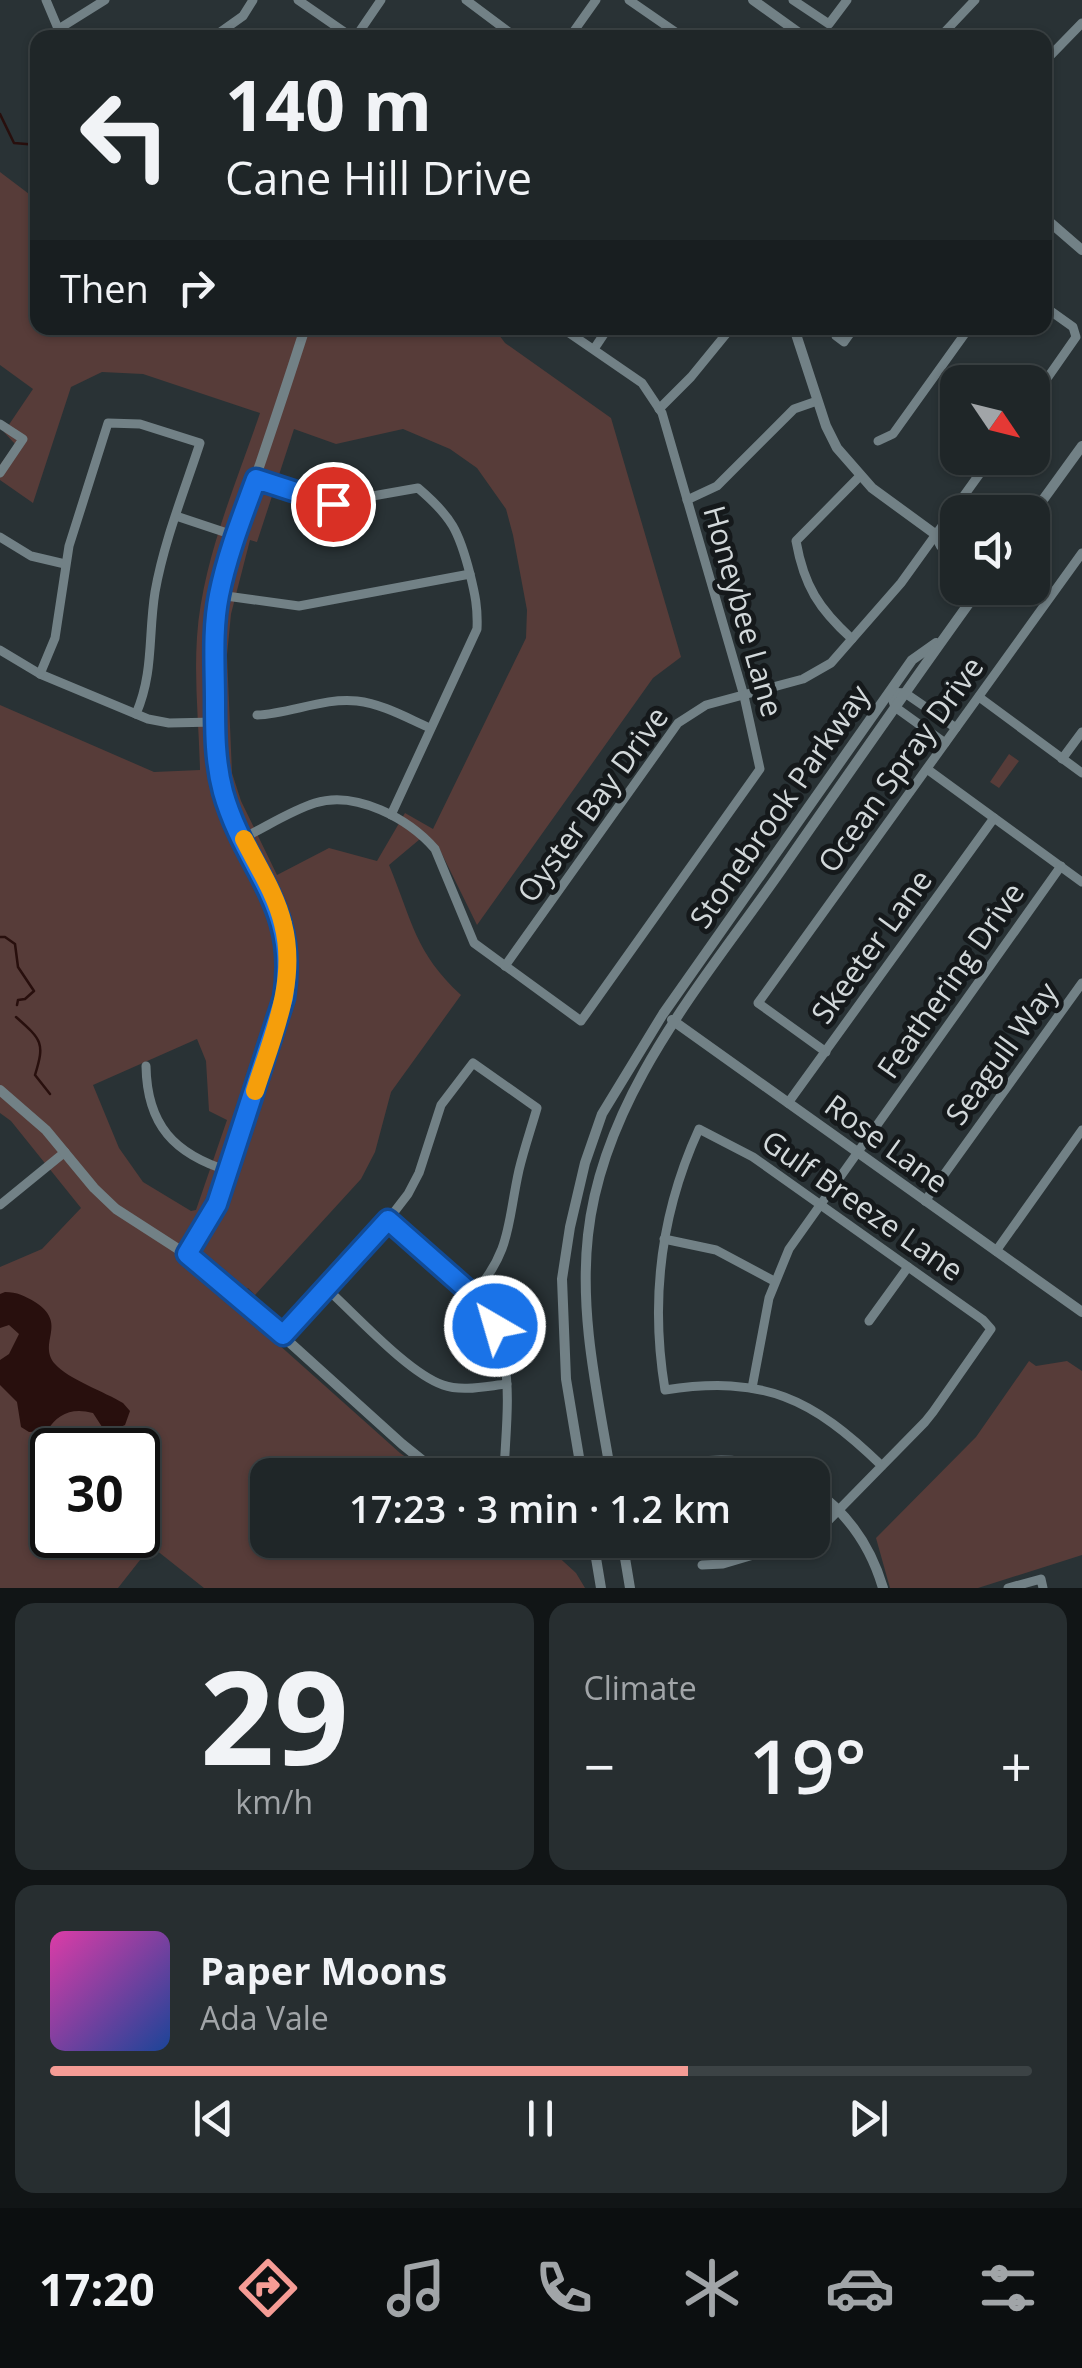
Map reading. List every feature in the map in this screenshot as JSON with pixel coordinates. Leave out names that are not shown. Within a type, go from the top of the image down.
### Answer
[{"type":"street","points":[[46,0],[57,30]]},
{"type":"street","points":[[64,30],[105,0]]},
{"type":"street","points":[[223,30],[242,16],[253,0]]},
{"type":"street","points":[[298,0],[342,30]]},
{"type":"street","points":[[360,30],[381,0]]},
{"type":"street","points":[[466,0],[507,30]]},
{"type":"street","points":[[575,30],[596,0]]},
{"type":"street","points":[[630,0],[673,30]]},
{"type":"street","points":[[753,0],[795,30]]},
{"type":"street","points":[[794,0],[828,24],[848,0]]},
{"type":"street","points":[[946,30],[974,0]]},
{"type":"street","points":[[1052,54],[1082,23]]},
{"type":"street","points":[[1052,224],[1082,250]]},
{"type":"street","points":[[1050,375],[1076,334],[1070,324],[1052,311]]},
{"type":"street","points":[[187,1254],[217,1204],[288,975],[283,923],[274,896],[223,792],[215,722],[214,635],[219,595],[236,536],[303,335]]},
{"type":"street","name":"Honeybee Lane","points":[[505,966],[581,1020],[760,769],[744,696],[659,408],[642,384],[573,335]]},
{"type":"street","points":[[594,348],[603,335]]},
{"type":"street","points":[[659,408],[691,378],[726,335]]},
{"type":"street","points":[[796,335],[837,448],[860,476],[940,535]]},
{"type":"street","points":[[836,336],[844,342],[849,335]]},
{"type":"street","points":[[878,440],[892,434],[964,335]]},
{"type":"street","points":[[687,500],[717,486],[794,409],[817,401]]},
{"type":"street","points":[[40,674],[55,638],[65,564],[108,423],[140,424],[200,443],[155,592],[148,683],[136,714]]},
{"type":"street","points":[[0,424],[23,440],[0,473]]},
{"type":"street","points":[[1046,495],[1082,446]]},
{"type":"street","name":"Oyster Bay Drive","points":[[505,966],[678,723],[706,704],[816,674],[831,663],[901,583],[979,475]]},
{"type":"street","points":[[852,639],[819,607],[806,580],[796,541],[860,476]]},
{"type":"street","points":[[256,479],[333,504],[418,488],[456,526],[478,602],[477,629],[391,815]]},
{"type":"street","points":[[176,516],[236,536]]},
{"type":"street","points":[[936,534],[940,544]]},
{"type":"street","points":[[0,537],[31,556],[65,564]]},
{"type":"street","name":"Ocean Spray Drive","points":[[826,1052],[758,1003],[1082,553]]},
{"type":"street","points":[[219,595],[299,606],[470,574]]},
{"type":"street","name":"Stonebrook Parkway","points":[[609,1458],[586,1321],[588,1233],[598,1180],[622,1114],[675,1022],[968,605]]},
{"type":"street","name":"Stonebrook Parkway","points":[[579,1458],[566,1378],[562,1279],[585,1163],[602,1114],[663,1014],[912,660],[945,636]]},
{"type":"street","points":[[0,650],[40,674],[136,714],[169,723],[215,722]]},
{"type":"street","points":[[945,744],[895,707],[890,692],[905,692],[956,728]]},
{"type":"street","points":[[978,697],[1082,773]]},
{"type":"street","points":[[256,715],[354,700],[380,706],[430,728]]},
{"type":"street","points":[[1062,759],[1082,732]]},
{"type":"street","points":[[927,769],[1082,882]]},
{"type":"street","points":[[243,838],[315,803],[351,801],[391,815],[436,849],[474,942],[505,966]]},
{"type":"street","name":"Skeeter Lane","points":[[788,1103],[994,818]]},
{"type":"street","name":"Feathering Drive","points":[[752,1388],[774,1281],[789,1249],[1061,866]]},
{"type":"street","name":"Seagull Way","points":[[925,1200],[1082,983]]},
{"type":"street","name":"Rose Lane","points":[[663,1014],[1082,1312]]},
{"type":"street","points":[[283,1335],[388,1220],[419,1173],[441,1105],[473,1064],[537,1108],[506,1240],[493,1272],[473,1295]]},
{"type":"street","points":[[146,1066],[146,1091],[166,1135],[190,1156],[228,1171]]},
{"type":"street","points":[[0,1090],[32,1116],[116,1209],[187,1254],[419,1458]]},
{"type":"street","name":"Gulf Breeze Lane","points":[[664,1239],[675,1190],[700,1128],[745,1152],[983,1320],[991,1330],[942,1402],[882,1466]]},
{"type":"street","points":[[996,1250],[1082,1130]]},
{"type":"street","points":[[0,1205],[65,1152]]},
{"type":"street","points":[[388,1220],[473,1295],[495,1326],[505,1360],[504,1458]]},
{"type":"street","points":[[774,1281],[716,1250],[664,1239],[658,1310],[665,1390],[713,1385],[752,1388],[787,1397],[848,1434],[882,1466],[830,1518]]},
{"type":"street","points":[[870,1322],[908,1267]]},
{"type":"street","points":[[326,1288],[418,1372],[444,1386],[506,1384]]},
{"type":"street","points":[[830,1503],[865,1544],[883,1588]]},
{"type":"street","points":[[596,1558],[601,1588]]},
{"type":"street","points":[[625,1558],[630,1588]]},
{"type":"street","points":[[702,1565],[743,1558]]},
{"type":"street","points":[[1008,1588],[1042,1584]]},
{"type":"shaded area","points":[[0,172],[30,195],[30,335],[499,335],[611,418],[681,657],[653,678],[477,925],[439,848],[426,834],[389,865],[424,950],[461,995],[391,1092],[375,1152],[361,1179],[255,1295],[248,1288],[231,1302],[407,1458],[250,1458],[250,1558],[560,1558],[585,1588],[204,1588],[160,1553],[160,1428],[30,1428],[30,1558],[142,1558],[118,1588],[0,1588],[0,1267],[42,1249],[81,1208],[11,1121],[0,1113],[0,705],[154,772],[200,770],[196,670],[200,608],[221,523],[260,413],[143,374],[102,372],[71,387],[33,503],[0,480],[0,465],[15,444],[4,432],[33,389],[0,365]],"holes":[[[294,429],[336,444],[403,429],[450,449],[477,468],[506,509],[527,610],[526,638],[433,829],[405,813],[377,861],[329,848],[277,875],[241,801],[232,773],[227,655],[231,614],[250,540],[257,542]],[[197,1039],[206,1061],[209,1111],[227,1120],[196,1210],[191,1211],[143,1182],[119,1148],[93,1085]]]},
{"type":"shaded area","points":[[1009,754],[1019,761],[999,788],[990,782]]},
{"type":"shaded area","points":[[0,1294],[24,1296],[45,1310],[52,1325],[49,1348],[55,1364],[123,1403],[130,1411],[125,1425],[103,1428],[93,1413],[78,1411],[60,1416],[49,1428],[30,1428],[29,1432],[21,1427],[17,1402],[0,1385],[0,1360],[9,1354],[19,1334],[9,1325],[0,1328]]},
{"type":"shaded area","points":[[1029,1361],[1036,1366],[1067,1361],[1082,1371],[1082,1555],[978,1588],[890,1588],[876,1538],[976,1437]]},
{"type":"waterway","points":[[0,114],[14,143],[30,144]]},
{"type":"waterway","points":[[0,937],[15,944],[18,967],[34,991],[18,1000],[17,1005]]},
{"type":"waterway","points":[[16,1017],[39,1043],[35,1075],[50,1094]]},
{"type":"slow traffic","points":[[244,839],[274,896],[288,947],[284,998],[255,1091]]},
{"type":"route","points":[[333,504],[256,479],[219,595],[214,635],[218,769],[230,812],[274,896],[288,947],[288,975],[217,1204],[187,1254],[206,1266],[283,1335],[388,1220],[473,1295],[495,1326]]}]
